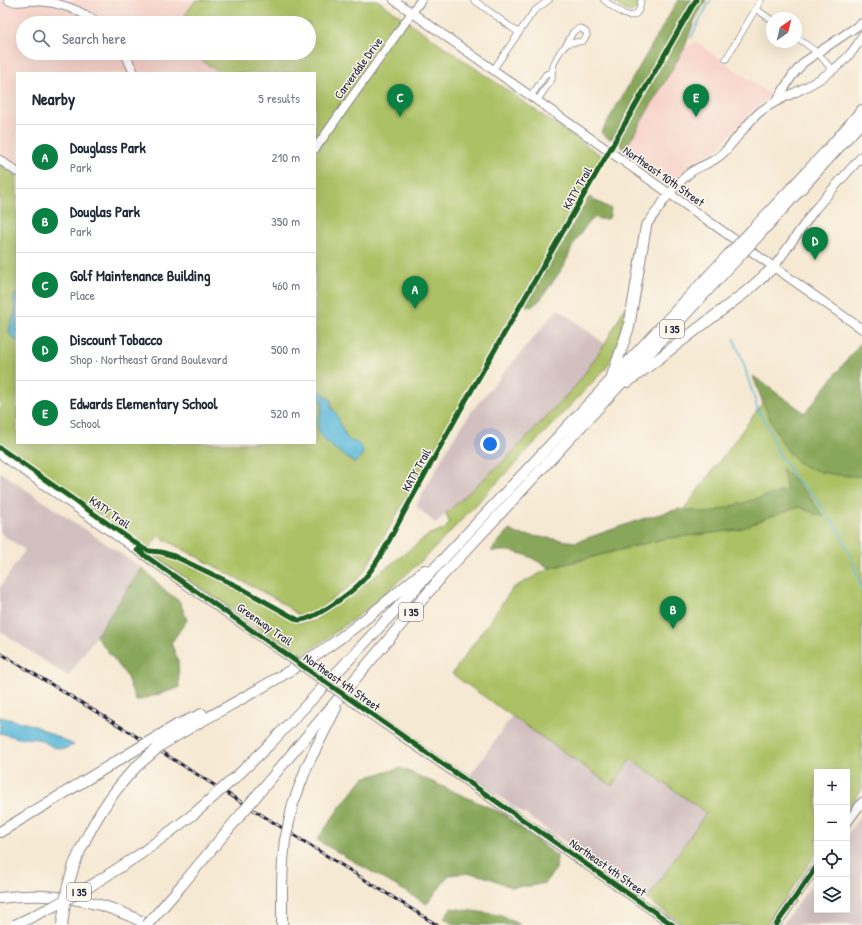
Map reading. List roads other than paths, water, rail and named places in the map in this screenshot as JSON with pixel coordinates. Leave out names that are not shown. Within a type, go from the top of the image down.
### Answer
[{"type":"highway","name":"I 35","points":[[755,233],[862,110]]},
{"type":"highway","name":"I 35","points":[[15,925],[92,885],[139,854],[195,813],[238,775],[269,745],[610,380],[731,258],[862,122]]},
{"type":"highway","points":[[610,380],[630,327],[646,226]]},
{"type":"highway","name":"I 35","points":[[148,925],[442,575],[609,396],[731,258]]},
{"type":"highway","points":[[609,396],[747,291],[774,267]]},
{"type":"highway","points":[[0,832],[122,758],[291,670],[330,645],[385,603],[457,543]]},
{"type":"highway","points":[[282,925],[283,861],[285,840],[293,804],[307,766],[347,688]]},
{"type":"highway","points":[[62,925],[74,865],[87,835],[100,811],[117,788],[136,767],[179,729]]},
{"type":"highway","points":[[0,898],[49,896],[79,900],[123,913],[148,925]]},
{"type":"street","points":[[8,0],[14,2],[27,0],[51,2],[80,12],[87,16]]},
{"type":"street","name":"Northeast 10th Street","points":[[394,0],[862,329]]},
{"type":"street","name":"Carverdale Drive","points":[[316,148],[421,0]]},
{"type":"street","points":[[474,0],[519,33]]},
{"type":"street","points":[[493,70],[534,11],[549,0]]},
{"type":"street","points":[[604,0],[620,12],[629,16],[634,15],[638,11],[641,0]]},
{"type":"street","points":[[726,59],[761,0]]},
{"type":"street","points":[[756,9],[766,16]]},
{"type":"street","points":[[777,100],[804,62],[862,23]]},
{"type":"street","points":[[646,226],[670,194],[692,171],[721,156],[753,118],[777,100],[797,91],[832,70],[850,55],[862,36]]},
{"type":"street","points":[[802,41],[818,53],[832,70]]},
{"type":"street","points":[[534,98],[546,74],[548,72],[552,72],[553,64],[566,45]]},
{"type":"street","points":[[128,60],[134,72]]},
{"type":"street","points":[[774,267],[815,209],[862,156]]},
{"type":"street","points":[[0,160],[16,171]]},
{"type":"street","name":"Northeast 4th Street","points":[[0,454],[673,925]]},
{"type":"street","points":[[850,819],[862,802]]},
{"type":"street","points":[[776,925],[814,870]]},
{"type":"water","points":[[16,293],[16,340],[12,337],[9,330],[15,310]]},
{"type":"water","points":[[316,390],[320,391],[331,400],[331,407],[334,410],[347,438],[361,446],[363,450],[362,454],[355,463],[334,448],[320,434],[318,424],[322,402],[316,397]]},
{"type":"water","points":[[0,717],[33,725],[74,745],[64,749],[53,747],[39,739],[19,738],[0,733]]},
{"type":"waterway","points":[[691,38],[711,0]]},
{"type":"waterway","points":[[734,339],[758,410],[768,425],[776,449],[796,480],[813,495],[840,533],[853,562],[862,592]]},
{"type":"railway","points":[[0,653],[144,741],[437,925]]},
{"type":"place","name":"Golf Maintenance Building","points":[[400,117]]},
{"type":"place","name":"Edwards Elementary School","points":[[696,117]]},
{"type":"place","name":"Discount Tobacco","points":[[815,260]]},
{"type":"place","name":"Douglass Park","points":[[415,309]]},
{"type":"place","name":"Douglas Park","points":[[673,629]]}]
